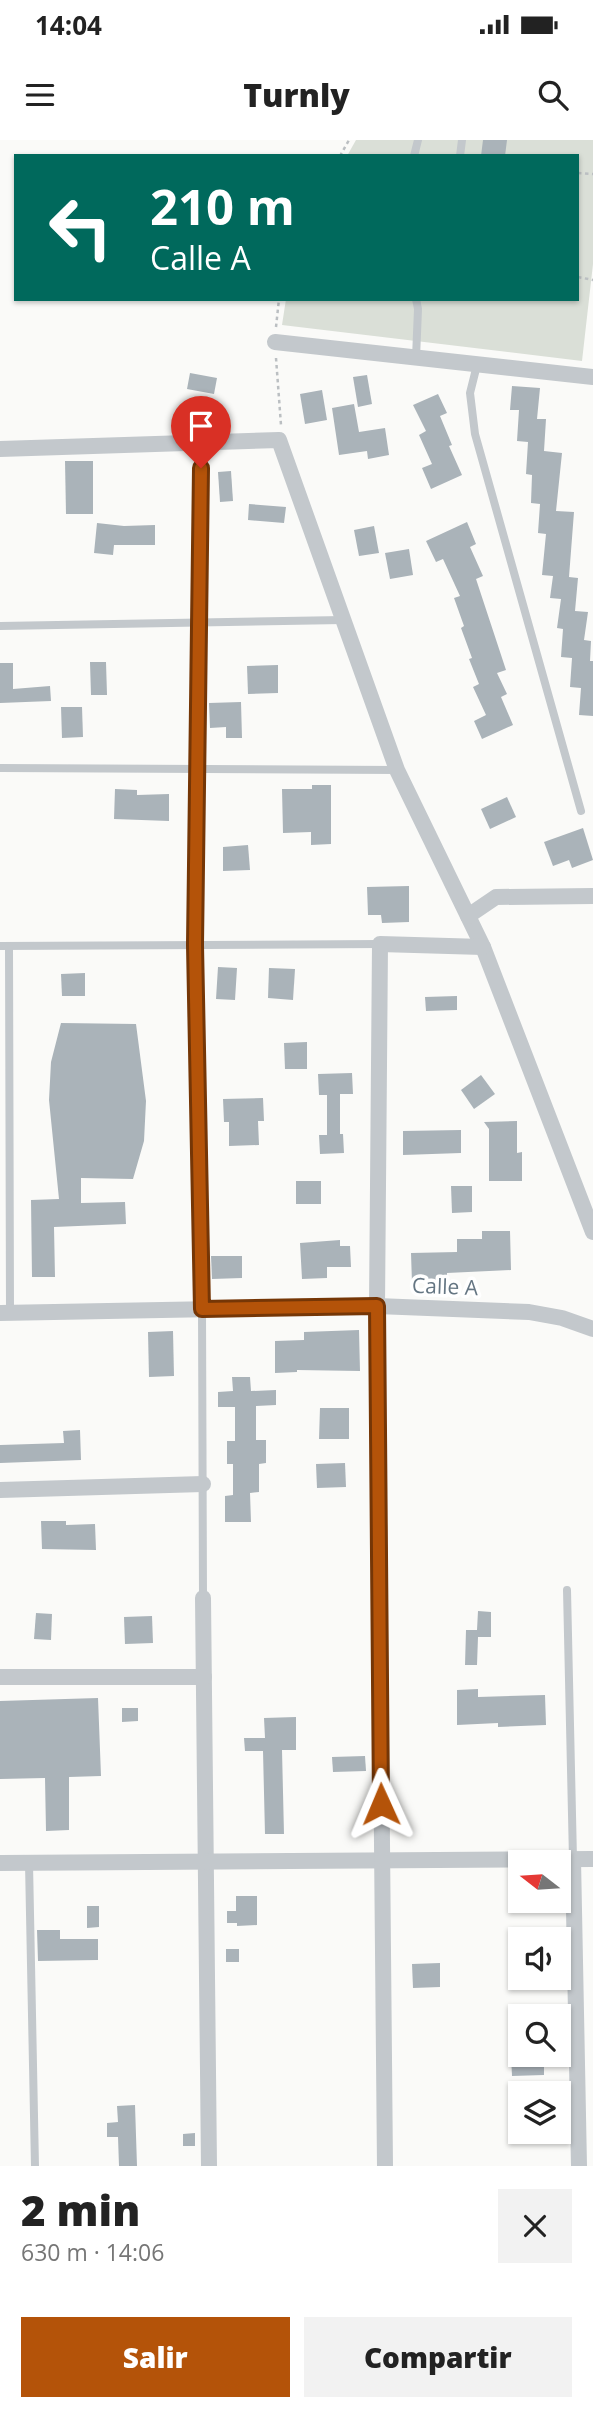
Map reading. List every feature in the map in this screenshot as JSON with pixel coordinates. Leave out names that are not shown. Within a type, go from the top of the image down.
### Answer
[{"type":"street","points":[[275,342],[593,377]]},
{"type":"street","points":[[0,449],[279,440],[397,770],[483,947],[593,1232]]},
{"type":"street","points":[[468,916],[496,897],[593,896]]},
{"type":"street","points":[[385,2166],[377,1306],[380,944],[483,947]]},
{"type":"street","name":"Calle A","points":[[5,1312],[377,1306],[529,1312],[562,1318],[593,1329]]},
{"type":"street","points":[[0,1490],[203,1484]]},
{"type":"street","points":[[203,1598],[209,2166]]},
{"type":"street","points":[[0,1677],[204,1677]]},
{"type":"street","points":[[573,1859],[579,2166]]},
{"type":"street","points":[[0,1863],[593,1859]]},
{"type":"lane","points":[[416,301],[416,358]]},
{"type":"lane","points":[[477,365],[470,393],[475,434],[580,811]]},
{"type":"lane","points":[[201,443],[195,945],[202,1309],[203,1598]]},
{"type":"lane","points":[[0,626],[343,620]]},
{"type":"lane","points":[[0,768],[397,770]]},
{"type":"lane","points":[[5,1312],[4,946],[380,944]]},
{"type":"lane","points":[[567,1590],[573,1859]]},
{"type":"lane","points":[[29,1863],[35,2166]]},
{"type":"path","points":[[279,301],[275,342],[283,450]]},
{"type":"shaded area","points":[[356,140],[593,140],[593,264],[582,361],[282,325],[286,301],[579,301],[579,154],[348,154]]},
{"type":"building","points":[[483,140],[507,140],[505,154],[481,154]]},
{"type":"building","points":[[190,373],[217,378],[214,394],[187,389]]},
{"type":"building","points":[[367,375],[372,404],[358,407],[353,377]]},
{"type":"building","points":[[512,386],[540,388],[537,419],[546,419],[544,451],[562,453],[556,511],[574,512],[569,577],[578,578],[575,611],[588,612],[584,640],[591,641],[593,716],[579,715],[581,688],[570,687],[572,658],[561,657],[563,629],[557,628],[561,599],[550,598],[553,576],[542,575],[546,534],[538,533],[540,504],[531,503],[532,475],[526,474],[528,442],[517,441],[519,410],[510,410]]},
{"type":"building","points":[[322,390],[327,420],[305,424],[300,394]]},
{"type":"building","points":[[438,394],[447,413],[440,416],[462,475],[431,489],[422,468],[432,464],[419,435],[426,431],[413,405]]},
{"type":"building","points":[[354,404],[359,432],[385,428],[389,455],[368,459],[367,451],[339,455],[332,408]]},
{"type":"building","points":[[65,461],[93,461],[93,514],[66,514]]},
{"type":"building","points":[[231,471],[233,501],[220,502],[218,472]]},
{"type":"building","points":[[249,504],[286,507],[284,523],[248,520]]},
{"type":"building","points":[[467,522],[476,544],[470,547],[483,576],[476,579],[506,670],[497,673],[507,694],[501,697],[513,725],[482,739],[474,721],[486,715],[473,687],[479,684],[469,659],[472,658],[454,598],[460,596],[443,559],[436,562],[426,541]]},
{"type":"building","points":[[97,523],[155,525],[155,545],[114,545],[113,555],[94,553]]},
{"type":"building","points":[[374,526],[379,553],[359,556],[354,530]]},
{"type":"building","points":[[409,549],[413,575],[390,579],[385,553]]},
{"type":"building","points":[[90,662],[106,662],[107,695],[91,695]]},
{"type":"building","points":[[0,663],[13,663],[13,689],[50,686],[51,701],[0,703]]},
{"type":"building","points":[[278,665],[278,693],[248,694],[247,666]]},
{"type":"building","points":[[241,702],[242,738],[226,738],[226,727],[210,728],[209,703]]},
{"type":"building","points":[[61,707],[82,707],[83,737],[62,738]]},
{"type":"building","points":[[312,785],[331,785],[331,844],[311,845],[311,832],[283,833],[282,789],[312,789]]},
{"type":"building","points":[[115,789],[137,790],[137,795],[169,794],[169,821],[114,819]]},
{"type":"building","points":[[507,797],[516,817],[490,829],[481,809]]},
{"type":"building","points":[[583,828],[593,860],[572,868],[569,860],[553,866],[544,842]]},
{"type":"building","points":[[248,845],[250,870],[223,871],[223,847]]},
{"type":"building","points":[[409,886],[409,922],[382,923],[381,915],[368,915],[367,887]]},
{"type":"building","points":[[218,967],[237,968],[235,1000],[216,999]]},
{"type":"building","points":[[269,968],[295,969],[293,1000],[268,998]]},
{"type":"building","points":[[85,973],[85,996],[62,996],[61,974]]},
{"type":"building","points":[[457,996],[457,1010],[426,1011],[425,997]]},
{"type":"building","points":[[61,1023],[136,1024],[146,1101],[144,1141],[133,1179],[81,1178],[81,1203],[125,1202],[126,1224],[54,1227],[55,1277],[32,1277],[31,1200],[59,1199],[49,1100],[51,1062]]},
{"type":"building","points":[[307,1042],[307,1069],[285,1069],[284,1043]]},
{"type":"building","points":[[352,1073],[353,1094],[340,1094],[340,1134],[343,1134],[344,1153],[320,1154],[319,1135],[327,1135],[327,1095],[319,1095],[318,1074]]},
{"type":"building","points":[[481,1075],[495,1094],[474,1109],[461,1090]]},
{"type":"building","points":[[263,1098],[264,1121],[258,1121],[259,1145],[229,1146],[229,1122],[224,1122],[223,1099]]},
{"type":"building","points":[[517,1121],[517,1153],[522,1152],[522,1181],[489,1181],[489,1129],[484,1122]]},
{"type":"building","points":[[461,1130],[461,1153],[403,1155],[403,1131]]},
{"type":"building","points":[[296,1181],[321,1181],[321,1204],[296,1204]]},
{"type":"building","points":[[451,1186],[472,1186],[472,1212],[452,1213]]},
{"type":"building","points":[[482,1231],[510,1231],[511,1270],[447,1273],[447,1282],[412,1283],[411,1253],[457,1252],[457,1239],[482,1239]]},
{"type":"building","points":[[340,1240],[340,1246],[350,1246],[351,1267],[327,1267],[327,1278],[302,1279],[300,1243]]},
{"type":"building","points":[[211,1256],[242,1256],[242,1278],[212,1279]]},
{"type":"building","points":[[359,1330],[360,1371],[297,1370],[275,1373],[275,1341],[304,1340],[304,1332]]},
{"type":"building","points":[[173,1331],[174,1376],[149,1377],[148,1332]]},
{"type":"building","points":[[232,1377],[250,1377],[251,1391],[276,1390],[276,1405],[256,1406],[256,1440],[266,1440],[266,1463],[259,1464],[259,1492],[250,1493],[251,1522],[225,1522],[225,1496],[233,1495],[233,1464],[227,1464],[227,1441],[235,1441],[235,1407],[218,1407],[218,1392],[233,1391]]},
{"type":"building","points":[[320,1408],[349,1408],[349,1439],[319,1439]]},
{"type":"building","points":[[80,1430],[81,1460],[0,1463],[0,1445],[64,1443],[63,1431]]},
{"type":"building","points":[[345,1463],[346,1487],[317,1488],[316,1464]]},
{"type":"building","points":[[41,1521],[66,1521],[66,1525],[95,1524],[96,1550],[42,1549]]},
{"type":"building","points":[[478,1611],[491,1612],[491,1637],[478,1637],[477,1665],[465,1665],[466,1630],[477,1630]]},
{"type":"building","points":[[36,1613],[52,1614],[51,1640],[34,1639]]},
{"type":"building","points":[[152,1616],[153,1643],[125,1644],[124,1617]]},
{"type":"building","points":[[478,1689],[478,1697],[545,1695],[546,1725],[457,1725],[457,1690]]},
{"type":"building","points":[[98,1698],[101,1776],[69,1777],[69,1830],[46,1831],[45,1778],[0,1779],[0,1701]]},
{"type":"building","points":[[122,1708],[138,1708],[138,1721],[122,1722]]},
{"type":"building","points":[[296,1717],[296,1750],[282,1750],[284,1834],[265,1834],[263,1751],[245,1751],[244,1738],[265,1738],[264,1718]]},
{"type":"building","points":[[365,1756],[366,1771],[333,1772],[332,1757]]},
{"type":"building","points":[[236,1896],[257,1896],[257,1925],[237,1926],[237,1923],[227,1923],[227,1911],[236,1911]]},
{"type":"building","points":[[87,1906],[99,1906],[99,1927],[87,1928]]},
{"type":"building","points":[[37,1930],[60,1930],[60,1939],[98,1939],[98,1960],[38,1961]]},
{"type":"building","points":[[226,1949],[239,1949],[239,1962],[226,1962]]},
{"type":"building","points":[[440,1963],[440,1987],[413,1988],[412,1964]]},
{"type":"building","points":[[512,2067],[544,2067],[544,2075],[512,2076]]},
{"type":"building","points":[[135,2105],[137,2166],[119,2166],[118,2137],[107,2137],[107,2123],[118,2122],[117,2106]]},
{"type":"building","points":[[195,2133],[195,2146],[183,2146],[183,2134]]},
{"type":"route","points":[[201,468],[195,945],[202,1309],[377,1306],[381,1804]]}]
